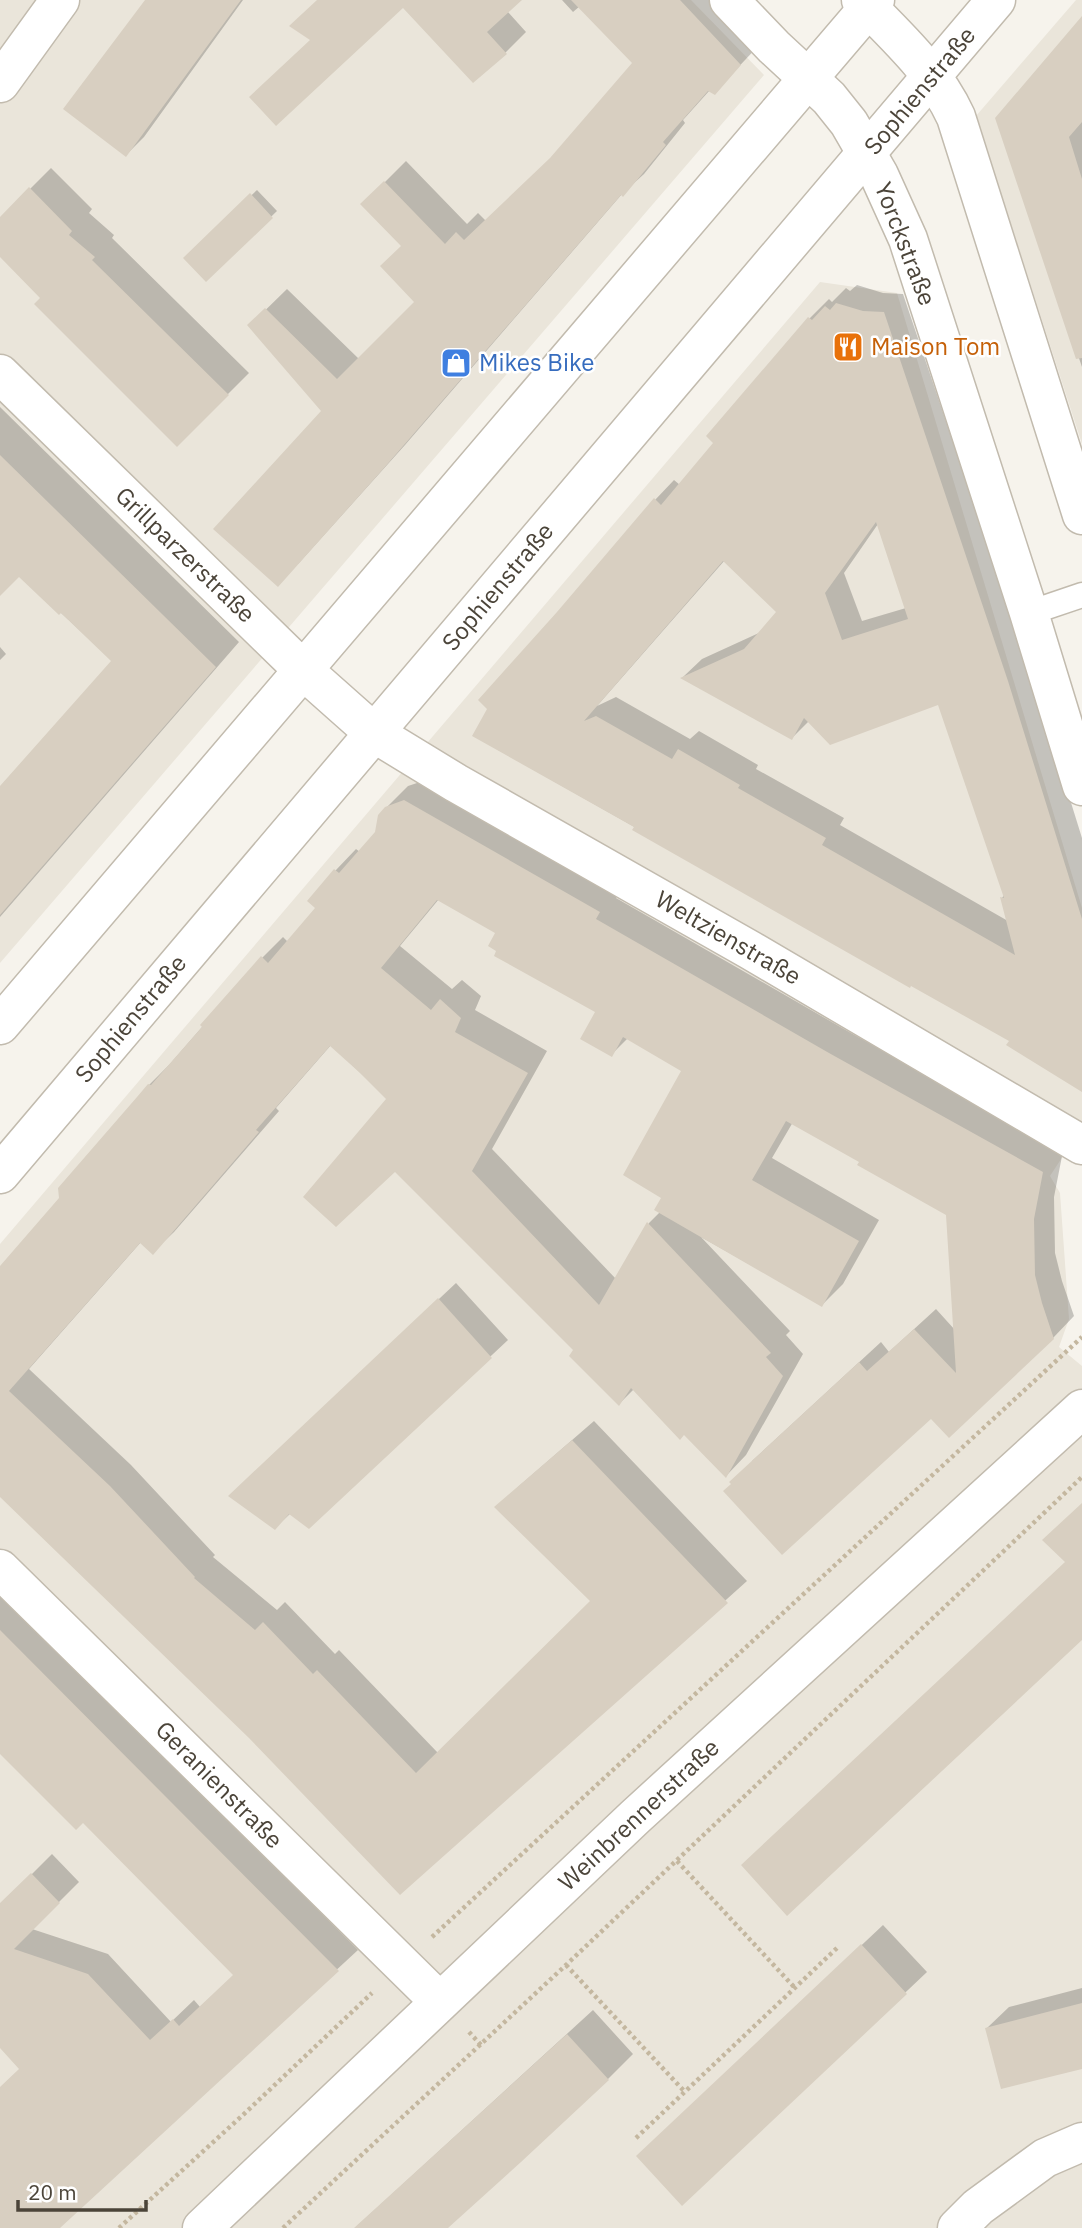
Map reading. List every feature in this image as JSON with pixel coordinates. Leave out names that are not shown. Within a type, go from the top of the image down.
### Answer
[{"type":"street","points":[[0,83],[60,0]]},
{"type":"street","name":"Yorckstraße","points":[[729,0],[829,98],[849,123],[868,153],[908,239],[1082,786]]},
{"type":"street","name":"Sophienstraße","points":[[0,1174],[996,0]]},
{"type":"street","points":[[0,1025],[808,78],[868,3],[931,75],[956,117],[1081,505]]},
{"type":"street","name":"Grillparzerstraße","points":[[0,374],[303,670],[374,733]]},
{"type":"street","name":"Weltzienstraße","points":[[374,733],[1082,1145]]},
{"type":"street","name":"Weinbrennerstraße","points":[[202,2228],[635,1817],[1082,1409]]},
{"type":"street","name":"Geranienstraße","points":[[0,1569],[439,2001]]},
{"type":"street","points":[[957,2228],[978,2207],[1045,2158],[1082,2142]]},
{"type":"lane","points":[[1028,613],[1082,596]]},
{"type":"path","points":[[120,2228],[1082,1337]]},
{"type":"path","points":[[283,2228],[677,1861],[1082,1477]]},
{"type":"path","points":[[677,1861],[795,1988]]},
{"type":"path","points":[[636,2138],[837,1948]]},
{"type":"path","points":[[566,1965],[685,2092]]},
{"type":"shaded area","points":[[0,0],[691,0],[764,75],[0,963]]},
{"type":"shaded area","points":[[1076,0],[1082,0],[1082,444],[976,116]]},
{"type":"shaded area","points":[[820,282],[897,293],[1082,908],[1082,1127],[1050,1176],[1060,1193],[1069,1319],[1059,1347],[1082,1366],[1082,2228],[0,2228],[0,1244]]},
{"type":"building","points":[[145,0],[241,0],[126,157],[63,109]]},
{"type":"building","points":[[317,0],[522,0],[487,32],[507,54],[473,83],[403,8],[276,126],[249,97],[310,40],[289,26]]},
{"type":"building","points":[[571,0],[680,0],[741,65],[715,95],[708,91],[663,142],[666,145],[623,197],[621,195],[278,587],[213,529],[321,411],[247,325],[265,308],[337,379],[414,302],[380,266],[401,246],[360,204],[384,181],[445,244],[456,232],[464,240],[550,158],[632,63]]},
{"type":"building","points":[[1082,16],[1082,122],[1069,137],[1082,179],[1082,358],[1076,359],[995,118]]},
{"type":"building","points":[[29,187],[72,231],[69,235],[95,257],[92,260],[229,395],[177,447],[34,304],[40,298],[0,257],[0,217]]},
{"type":"building","points":[[250,193],[273,218],[206,282],[183,258]]},
{"type":"building","points":[[836,303],[863,311],[884,312],[1008,681],[1082,919],[1082,1092],[1006,1045],[1009,1041],[911,986],[910,988],[472,736],[487,709],[478,700],[654,498],[661,505],[713,443],[706,436],[808,317],[812,320],[825,306],[830,310]],"holes":[[[876,522],[908,619],[842,640],[825,593]],[[723,561],[776,612],[744,649],[680,678],[792,740],[804,718],[830,745],[938,705],[1004,898],[1000,897],[1015,955],[822,845],[826,838],[738,788],[740,785],[678,749],[672,759],[596,716],[584,721]]]},
{"type":"building","points":[[0,455],[216,667],[0,915],[0,786],[111,661],[19,577],[0,596]]},
{"type":"building","points":[[404,800],[600,912],[596,919],[1043,1172],[1034,1219],[1035,1275],[1054,1339],[949,1438],[931,1419],[782,1555],[723,1491],[731,1484],[729,1482],[859,1362],[867,1371],[914,1329],[956,1373],[946,1215],[786,1121],[752,1180],[859,1241],[822,1307],[654,1210],[661,1198],[623,1175],[681,1071],[623,1037],[612,1057],[580,1039],[595,1012],[494,956],[496,951],[488,946],[495,933],[437,900],[381,968],[431,1010],[440,999],[461,1018],[455,1032],[528,1073],[472,1171],[599,1305],[647,1222],[771,1353],[766,1357],[783,1376],[726,1478],[684,1435],[680,1440],[631,1388],[619,1406],[569,1356],[573,1350],[395,1172],[336,1227],[303,1197],[386,1099],[330,1046],[256,1130],[259,1132],[153,1255],[140,1243],[9,1391],[110,1486],[194,1578],[255,1630],[263,1622],[313,1674],[317,1670],[416,1773],[590,1601],[494,1507],[572,1440],[728,1603],[400,1895],[249,1738],[0,1497],[0,1266],[59,1198],[58,1188],[148,1084],[151,1085],[261,956],[268,963],[315,908],[307,901],[334,869],[339,873],[375,832],[378,815],[385,807]]},
{"type":"building","points":[[438,1298],[492,1358],[309,1529],[289,1514],[275,1530],[228,1496]]},
{"type":"building","points":[[1082,1503],[1082,1640],[787,1916],[741,1865],[1065,1562],[1042,1540]]},
{"type":"building","points":[[0,1630],[339,1971],[60,2228],[0,2228],[0,2087],[19,2069],[0,2048],[0,1903],[31,1873],[60,1903],[14,1949],[88,1974],[150,2040],[173,2019],[179,2026],[233,1975],[83,1823],[76,1830],[0,1754]]},
{"type":"building","points":[[861,1944],[907,1994],[682,2206],[636,2156]]},
{"type":"building","points":[[1082,2003],[1082,2069],[1001,2089],[985,2028]]},
{"type":"building","points":[[567,2034],[609,2080],[521,2162],[448,2228],[354,2228]]},
{"type":"place","name":"Maison Tom","points":[[848,347]]},
{"type":"place","name":"Mikes Bike","points":[[456,363]]}]
